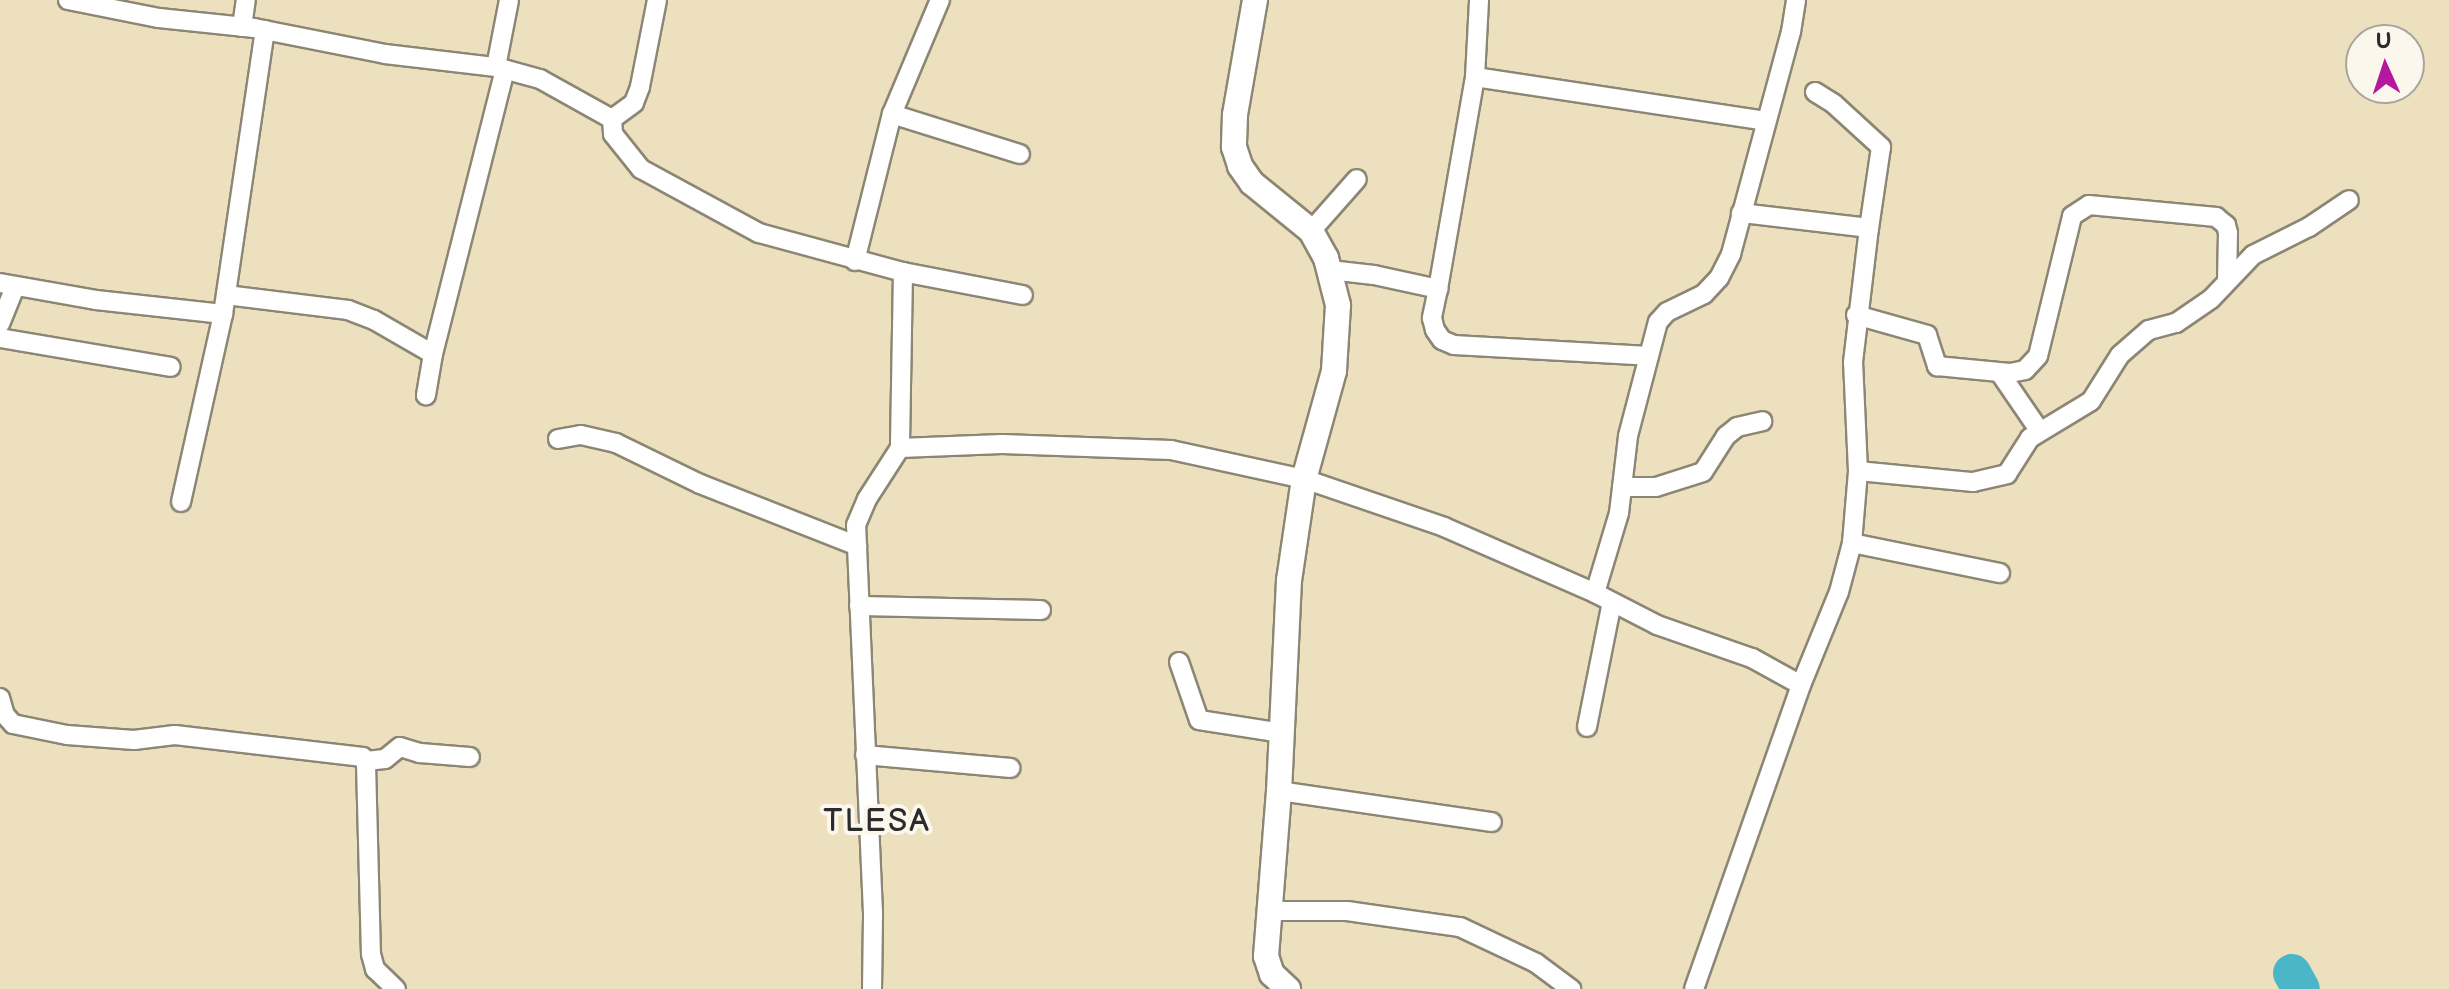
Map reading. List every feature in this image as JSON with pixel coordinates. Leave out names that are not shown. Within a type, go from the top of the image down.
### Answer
[{"type":"main road","points":[[1255,0],[1235,115],[1234,147],[1240,166],[1252,183],[1311,231],[1330,270],[1338,305],[1334,371],[1304,479],[1289,580],[1268,967],[1288,989]]},
{"type":"street","points":[[68,0],[265,30],[385,54],[500,68],[540,79],[612,119]]},
{"type":"street","points":[[242,27],[246,0]]},
{"type":"street","points":[[426,395],[500,68],[509,0]]},
{"type":"street","points":[[612,119],[634,103],[657,0]]},
{"type":"street","points":[[855,261],[892,114],[940,0]]},
{"type":"street","points":[[1479,0],[1475,77],[1432,318],[1435,330],[1442,340],[1454,345],[1550,348],[1649,356]]},
{"type":"street","points":[[1587,727],[1628,436],[1658,322],[1667,312],[1704,294],[1719,278],[1741,213],[1796,0]]},
{"type":"street","points":[[181,502],[225,305],[265,30]]},
{"type":"street","points":[[1475,77],[1766,121]]},
{"type":"street","points":[[1694,989],[1801,685],[1839,592],[1852,543],[1858,471],[1853,362],[1856,315],[1881,147],[1834,104],[1815,92]]},
{"type":"street","points":[[892,114],[1020,154]]},
{"type":"street","points":[[612,119],[613,134],[641,169],[759,233],[855,261],[1023,295]]},
{"type":"street","points":[[1311,231],[1357,179]]},
{"type":"street","points":[[1858,471],[1973,482],[1998,479],[2015,466],[2030,438],[2039,430],[2091,401],[2120,355],[2149,330],[2176,323],[2211,299],[2253,255],[2309,227],[2349,200]]},
{"type":"street","points":[[1856,315],[1927,335],[1937,366],[2000,373],[2025,370],[2038,356],[2072,216],[2082,206],[2165,210],[2216,217],[2226,225],[2228,233],[2227,280]]},
{"type":"street","points":[[1741,213],[1869,228]]},
{"type":"street","points":[[1330,270],[1374,275],[1438,289]]},
{"type":"street","points":[[872,989],[873,913],[857,546],[859,514],[900,448],[903,272]]},
{"type":"street","points":[[0,324],[7,285],[225,305],[348,310],[374,320],[433,354]]},
{"type":"street","points":[[0,338],[171,367]]},
{"type":"street","points":[[2000,373],[2039,430]]},
{"type":"street","points":[[1622,487],[1667,485],[1703,472],[1733,430],[1762,421]]},
{"type":"street","points":[[558,439],[581,435],[616,443],[700,484],[857,546]]},
{"type":"street","points":[[900,448],[1002,444],[1171,450],[1304,479],[1444,527],[1657,625],[1725,646],[1801,685]]},
{"type":"street","points":[[1852,543],[2000,573]]},
{"type":"street","points":[[859,606],[1041,610]]},
{"type":"street","points":[[1179,662],[1199,720],[1282,733]]},
{"type":"street","points":[[0,698],[5,715],[13,724],[67,735],[134,740],[175,735],[360,756],[366,761],[385,759],[400,747],[420,753],[470,757]]},
{"type":"street","points":[[865,755],[1010,768]]},
{"type":"street","points":[[366,761],[371,954],[375,969],[396,989]]},
{"type":"street","points":[[1279,791],[1492,822]]},
{"type":"street","points":[[1270,911],[1347,911],[1460,927],[1536,963],[1571,989]]},
{"type":"waterway","points":[[2292,973],[2301,989]]},
{"type":"district","name":"TLESA","points":[[877,822]]}]
